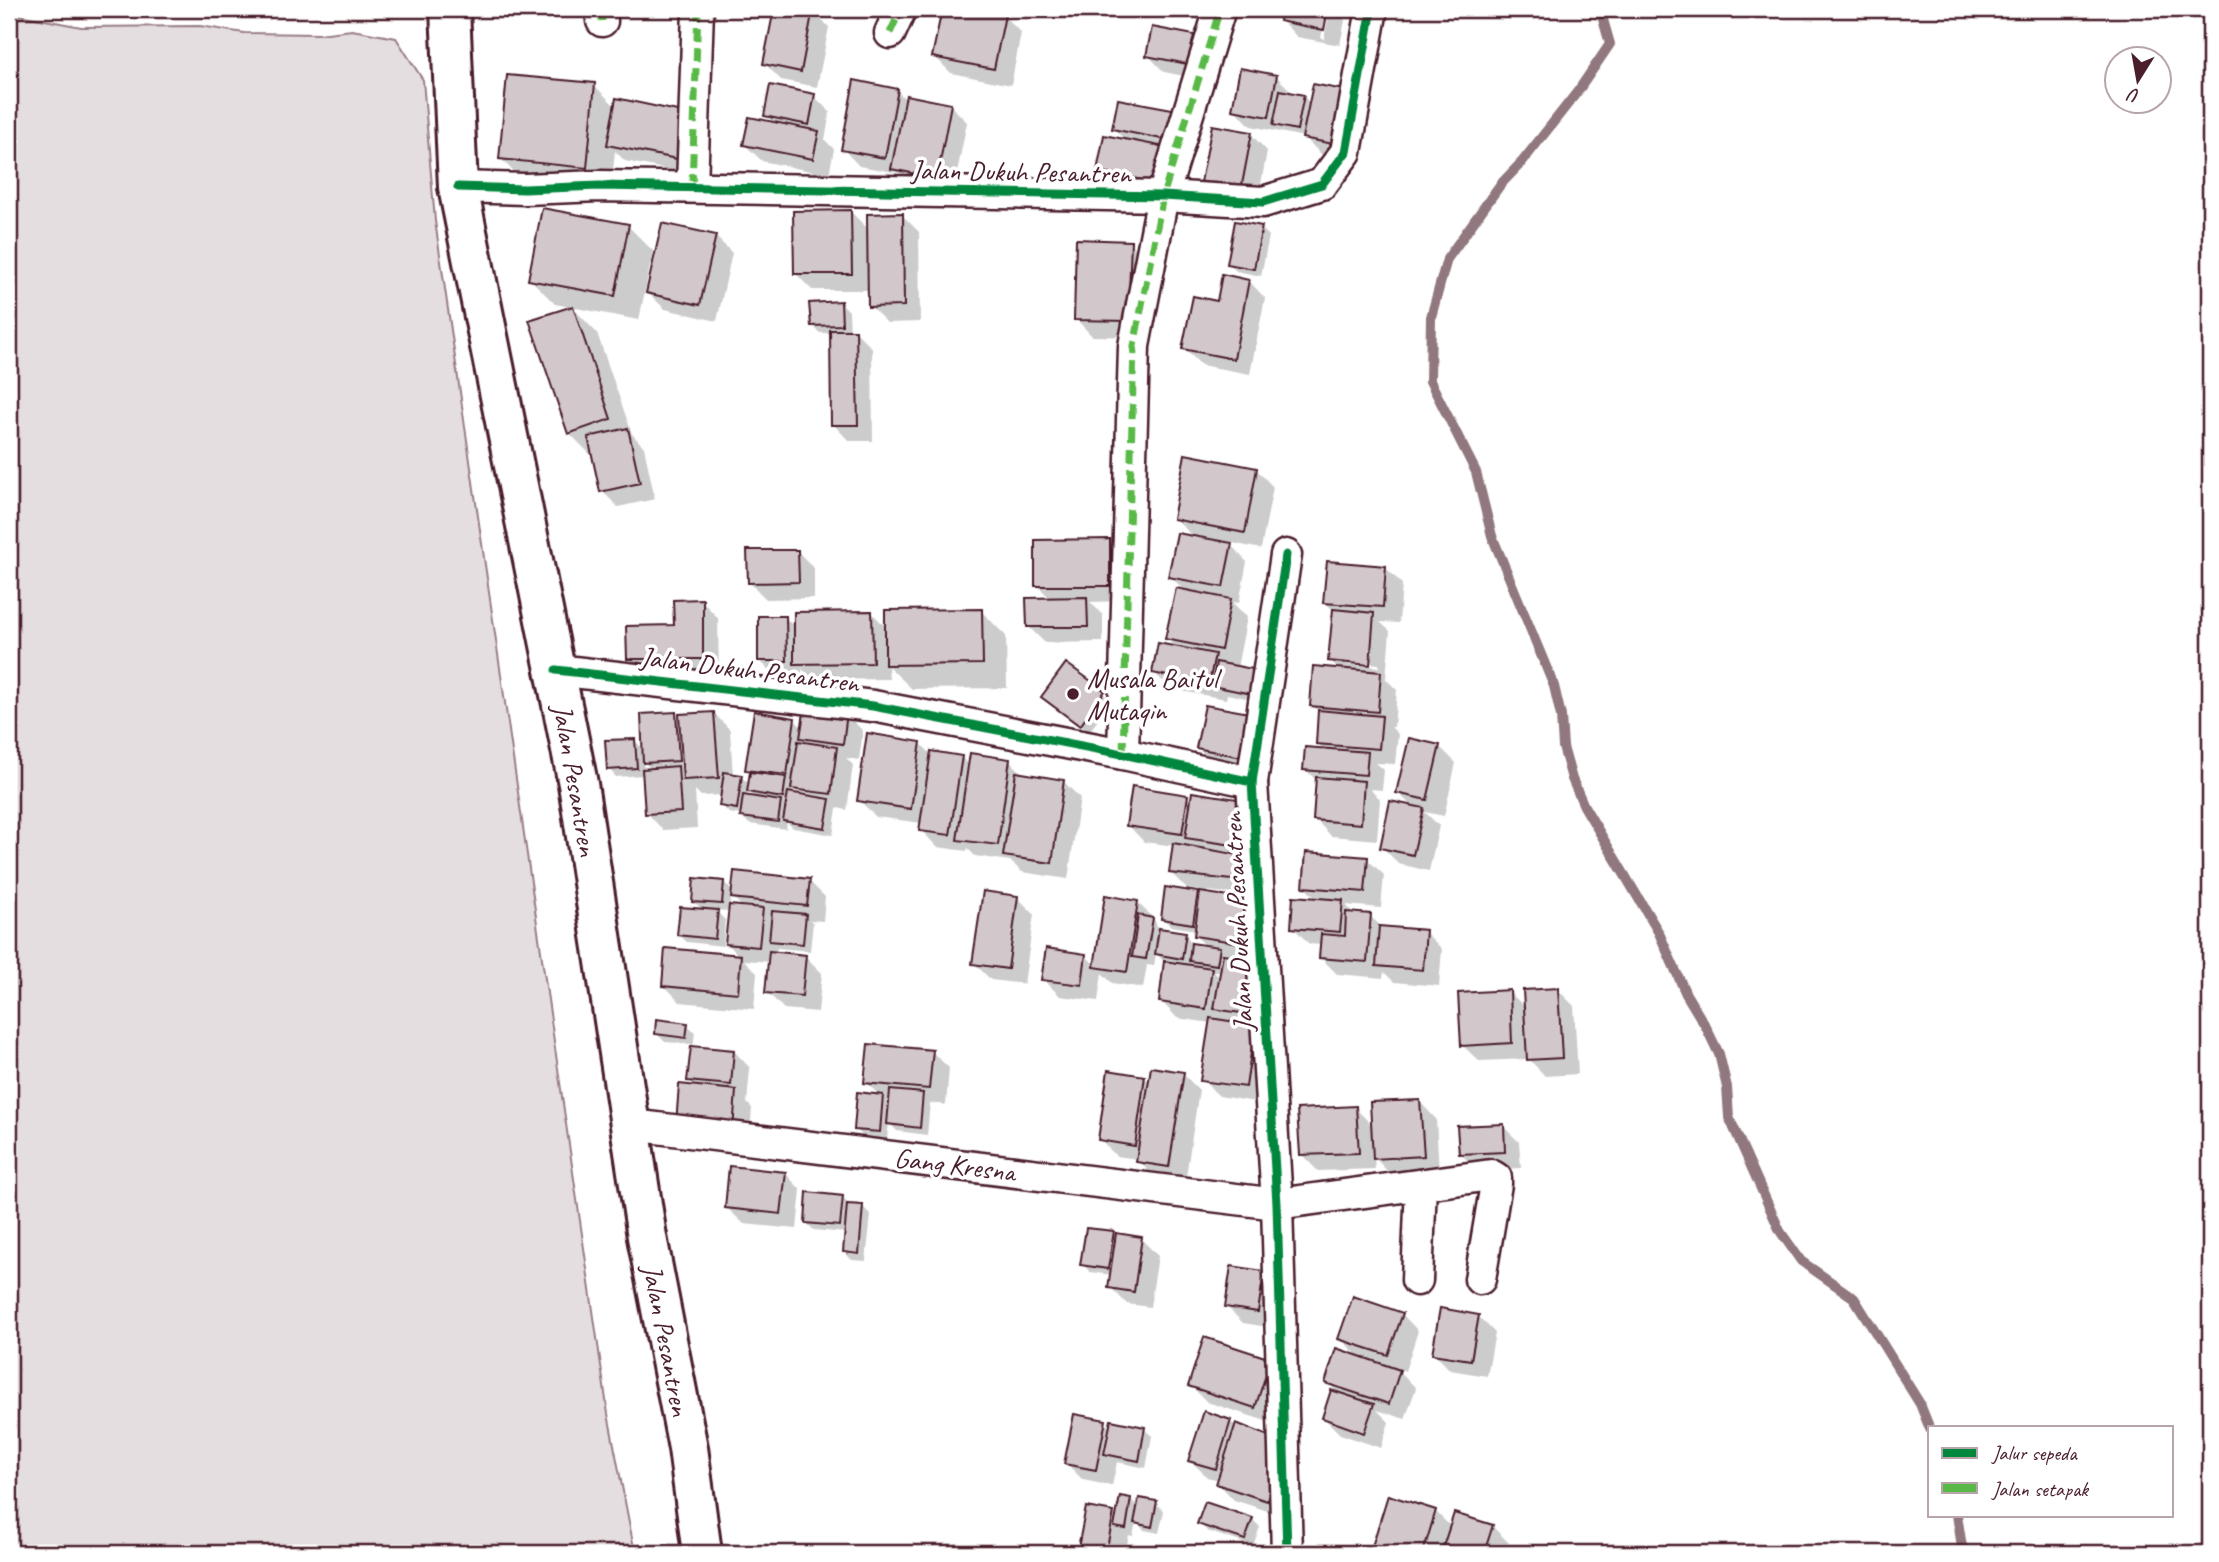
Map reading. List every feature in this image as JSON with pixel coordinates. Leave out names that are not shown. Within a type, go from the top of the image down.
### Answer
[{"type":"main road","name":"Jalan Pesantren","points":[[450,9],[458,187],[502,415],[579,784],[647,1237],[688,1448],[702,1553]]},
{"type":"street","points":[[692,187],[698,9]]},
{"type":"street","points":[[1163,196],[1263,202],[1322,184],[1346,152],[1372,9]]},
{"type":"street","name":"Jalan Dukuh Pesantren","points":[[1123,754],[1134,346],[1163,196],[1213,11]]},
{"type":"street","name":"Jalan Dukuh Pesantren","points":[[458,187],[692,187],[1163,196]]},
{"type":"street","points":[[1252,782],[1286,555]]},
{"type":"street","name":"Jalan Dukuh Pesantren","points":[[556,670],[873,706],[1252,782],[1278,1204],[1287,1553]]},
{"type":"street","name":"Gang Kresna","points":[[632,1125],[1278,1204],[1491,1175],[1496,1178],[1480,1279]]},
{"type":"street","points":[[1417,1280],[1421,1185]]},
{"type":"shaded area","points":[[9,13],[81,27],[200,26],[244,33],[319,34],[352,30],[396,38],[423,80],[435,221],[608,1414],[635,1553],[9,1553]]},
{"type":"building","points":[[774,9],[813,9],[801,72],[763,64]]},
{"type":"building","points":[[942,9],[975,9],[1005,15],[994,69],[932,57]]},
{"type":"building","points":[[1281,9],[1328,9],[1324,30],[1279,21]]},
{"type":"building","points":[[1152,27],[1194,35],[1188,64],[1146,56]]},
{"type":"building","points":[[1240,68],[1277,75],[1269,117],[1232,110]]},
{"type":"building","points":[[507,75],[595,83],[587,168],[499,159]]},
{"type":"building","points":[[854,80],[898,89],[885,158],[841,150]]},
{"type":"building","points":[[1313,84],[1354,92],[1344,146],[1302,138]]},
{"type":"building","points":[[770,85],[815,94],[809,125],[764,116]]},
{"type":"building","points":[[1280,90],[1304,95],[1297,130],[1273,125]]},
{"type":"building","points":[[906,95],[951,104],[937,178],[891,169]]},
{"type":"building","points":[[616,98],[687,113],[677,159],[607,145]]},
{"type":"building","points":[[1118,99],[1183,111],[1177,142],[1112,129]]},
{"type":"building","points":[[749,117],[819,131],[813,159],[743,145]]},
{"type":"building","points":[[1212,125],[1252,132],[1241,190],[1201,182]]},
{"type":"building","points":[[1104,135],[1165,147],[1158,183],[1097,171]]},
{"type":"building","points":[[542,208],[629,224],[615,296],[528,280]]},
{"type":"building","points":[[851,210],[852,274],[794,274],[793,211]]},
{"type":"building","points":[[903,213],[904,306],[868,307],[867,214]]},
{"type":"building","points":[[1235,221],[1262,226],[1254,269],[1227,264]]},
{"type":"building","points":[[662,223],[716,235],[700,305],[646,293]]},
{"type":"building","points":[[1076,239],[1131,241],[1128,321],[1074,320]]},
{"type":"building","points":[[1222,274],[1249,280],[1234,359],[1182,349],[1193,296],[1217,301]]},
{"type":"building","points":[[841,301],[842,325],[811,326],[809,303]]},
{"type":"building","points":[[573,306],[611,419],[568,434],[529,320]]},
{"type":"building","points":[[830,330],[856,330],[858,425],[831,425]]},
{"type":"building","points":[[628,428],[640,483],[600,492],[588,437]]},
{"type":"building","points":[[1185,454],[1257,468],[1245,533],[1173,519]]},
{"type":"building","points":[[1177,533],[1232,543],[1223,587],[1168,577]]},
{"type":"building","points":[[1110,539],[1110,586],[1035,586],[1035,540]]},
{"type":"building","points":[[747,550],[798,550],[799,582],[748,583]]},
{"type":"building","points":[[1327,561],[1386,566],[1383,607],[1323,603]]},
{"type":"building","points":[[1176,588],[1231,599],[1221,650],[1165,639]]},
{"type":"building","points":[[1087,597],[1088,627],[1027,627],[1026,598]]},
{"type":"building","points":[[703,599],[703,659],[627,659],[626,626],[674,625],[673,600]]},
{"type":"building","points":[[982,609],[983,664],[885,665],[885,610]]},
{"type":"building","points":[[1333,609],[1374,613],[1370,665],[1328,661]]},
{"type":"building","points":[[872,611],[873,663],[794,664],[794,612]]},
{"type":"building","points":[[758,616],[786,616],[787,661],[758,661]]},
{"type":"building","points":[[1158,643],[1215,654],[1209,684],[1152,673]]},
{"type":"building","points":[[1216,662],[1263,671],[1257,695],[1212,686]]},
{"type":"building","name":"Musala Baitul Mutaqin","points":[[1066,663],[1105,691],[1080,726],[1041,697]]},
{"type":"building","points":[[1313,666],[1381,672],[1378,712],[1310,706]]},
{"type":"building","points":[[1205,705],[1255,714],[1247,758],[1196,748]]},
{"type":"building","points":[[805,706],[847,713],[843,744],[800,738]]},
{"type":"building","points":[[1318,710],[1382,716],[1379,749],[1316,744]]},
{"type":"building","points":[[754,711],[795,718],[787,775],[745,770]]},
{"type":"building","points":[[676,712],[679,761],[643,763],[641,714]]},
{"type":"building","points":[[714,712],[719,778],[683,780],[679,714]]},
{"type":"building","points":[[867,733],[921,742],[911,809],[857,801]]},
{"type":"building","points":[[1409,738],[1440,745],[1427,800],[1396,793]]},
{"type":"building","points":[[635,739],[637,768],[607,770],[605,740]]},
{"type":"building","points":[[798,741],[837,747],[831,794],[791,789]]},
{"type":"building","points":[[1305,747],[1368,752],[1366,775],[1303,770]]},
{"type":"building","points":[[931,751],[962,756],[950,835],[919,831]]},
{"type":"building","points":[[970,753],[1010,759],[998,845],[957,840]]},
{"type":"building","points":[[678,766],[681,812],[645,814],[642,769]]},
{"type":"building","points":[[724,772],[742,775],[737,809],[719,806]]},
{"type":"building","points":[[750,772],[786,777],[783,798],[747,792]]},
{"type":"building","points":[[1016,772],[1064,780],[1052,863],[1003,856]]},
{"type":"building","points":[[1316,777],[1364,781],[1361,824],[1313,820]]},
{"type":"building","points":[[1132,786],[1188,795],[1182,834],[1126,826]]},
{"type":"building","points":[[788,792],[830,799],[825,828],[783,821]]},
{"type":"building","points":[[1192,792],[1244,800],[1240,846],[1185,838]]},
{"type":"building","points":[[743,795],[781,801],[778,822],[740,817]]},
{"type":"building","points":[[1390,801],[1424,808],[1413,855],[1380,848]]},
{"type":"building","points":[[1173,843],[1245,856],[1241,881],[1169,873]]},
{"type":"building","points":[[1306,852],[1368,857],[1365,892],[1303,887]]},
{"type":"building","points":[[734,871],[810,879],[807,906],[731,898]]},
{"type":"building","points":[[694,878],[724,881],[722,904],[692,902]]},
{"type":"building","points":[[1165,887],[1198,892],[1193,924],[1161,919]]},
{"type":"building","points":[[983,891],[1018,896],[1008,969],[972,964]]},
{"type":"building","points":[[1200,892],[1253,900],[1247,944],[1194,936]]},
{"type":"building","points":[[1105,895],[1138,901],[1127,972],[1094,967]]},
{"type":"building","points":[[1293,896],[1343,900],[1340,932],[1291,928]]},
{"type":"building","points":[[729,905],[763,908],[759,947],[725,944]]},
{"type":"building","points":[[680,907],[718,910],[715,939],[677,935]]},
{"type":"building","points":[[772,911],[806,914],[803,944],[769,941]]},
{"type":"building","points":[[1346,912],[1371,914],[1367,962],[1319,958],[1321,934],[1345,936]]},
{"type":"building","points":[[1138,915],[1153,918],[1146,959],[1132,957]]},
{"type":"building","points":[[1379,926],[1426,930],[1423,970],[1376,966]]},
{"type":"building","points":[[1159,928],[1186,932],[1182,959],[1155,954]]},
{"type":"building","points":[[1191,943],[1220,947],[1217,965],[1189,961]]},
{"type":"building","points":[[665,948],[741,955],[738,993],[662,986]]},
{"type":"building","points":[[1046,948],[1086,954],[1082,985],[1041,980]]},
{"type":"building","points":[[769,951],[806,955],[802,996],[765,993]]},
{"type":"building","points":[[1223,954],[1256,959],[1248,1014],[1214,1009]]},
{"type":"building","points":[[1164,961],[1212,968],[1206,1009],[1159,1002]]},
{"type":"building","points":[[1558,988],[1562,1058],[1527,1060],[1523,990]]},
{"type":"building","points":[[1510,990],[1512,1043],[1461,1046],[1458,993]]},
{"type":"building","points":[[1210,1018],[1255,1025],[1246,1087],[1200,1081]]},
{"type":"building","points":[[656,1019],[688,1023],[686,1038],[655,1034]]},
{"type":"building","points":[[868,1044],[933,1050],[929,1089],[864,1083]]},
{"type":"building","points":[[691,1046],[734,1050],[731,1085],[687,1081]]},
{"type":"building","points":[[1151,1067],[1184,1072],[1169,1167],[1136,1162]]},
{"type":"building","points":[[1108,1070],[1145,1076],[1135,1146],[1098,1140]]},
{"type":"building","points":[[679,1084],[736,1090],[733,1131],[676,1125]]},
{"type":"building","points":[[890,1090],[923,1093],[920,1128],[887,1124]]},
{"type":"building","points":[[857,1092],[883,1095],[880,1132],[854,1130]]},
{"type":"building","points":[[1420,1100],[1424,1156],[1373,1159],[1370,1102]]},
{"type":"building","points":[[1356,1106],[1359,1153],[1300,1155],[1297,1109]]},
{"type":"building","points":[[1504,1124],[1505,1152],[1459,1154],[1457,1126]]},
{"type":"building","points":[[729,1166],[786,1172],[781,1214],[725,1208]]},
{"type":"building","points":[[807,1192],[843,1196],[840,1226],[805,1223]]},
{"type":"building","points":[[847,1204],[863,1205],[859,1254],[843,1252]]},
{"type":"building","points":[[1086,1228],[1114,1231],[1108,1269],[1080,1265]]},
{"type":"building","points":[[1116,1233],[1142,1237],[1134,1292],[1108,1288]]},
{"type":"building","points":[[1231,1266],[1264,1271],[1258,1312],[1225,1307]]},
{"type":"building","points":[[1353,1296],[1403,1313],[1388,1355],[1338,1339]]},
{"type":"building","points":[[1440,1308],[1479,1315],[1471,1360],[1432,1354]]},
{"type":"building","points":[[1204,1337],[1271,1359],[1255,1408],[1188,1386]]},
{"type":"building","points":[[1336,1348],[1400,1370],[1389,1404],[1325,1383]]},
{"type":"building","points":[[1331,1390],[1374,1404],[1364,1433],[1322,1418]]},
{"type":"building","points":[[1204,1411],[1231,1420],[1216,1469],[1188,1461]]},
{"type":"building","points":[[1074,1414],[1106,1420],[1096,1470],[1064,1464]]},
{"type":"building","points":[[1111,1420],[1145,1427],[1139,1461],[1104,1454]]},
{"type":"building","points":[[1236,1423],[1281,1441],[1267,1501],[1216,1484]]},
{"type":"building","points":[[1388,1495],[1436,1510],[1423,1553],[1370,1553]]},
{"type":"building","points":[[1120,1496],[1131,1498],[1126,1529],[1114,1527]]},
{"type":"building","points":[[1139,1498],[1157,1501],[1152,1527],[1134,1523]]},
{"type":"building","points":[[1205,1502],[1253,1518],[1245,1540],[1197,1524]]},
{"type":"building","points":[[1086,1507],[1114,1512],[1106,1553],[1077,1553]]},
{"type":"building","points":[[1454,1513],[1493,1525],[1484,1553],[1441,1553]]},
{"type":"waterway","points":[[1600,9],[1610,44],[1578,91],[1522,162],[1500,185],[1447,259],[1431,317],[1430,381],[1476,472],[1492,536],[1554,686],[1561,716],[1563,747],[1572,779],[1584,806],[1659,933],[1686,994],[1719,1054],[1727,1087],[1729,1117],[1780,1231],[1801,1261],[1854,1298],[1920,1404],[1929,1426]]},
{"type":"waterway","points":[[1957,1516],[1963,1553]]},
{"type":"marked path","points":[[601,9],[602,21]]},
{"type":"marked path","points":[[692,187],[698,9]]},
{"type":"marked path","points":[[890,33],[901,9]]},
{"type":"marked path","points":[[1201,9],[1218,14]]},
{"type":"marked path","points":[[1123,754],[1134,346],[1163,196],[1220,9]]},
{"type":"cycle path","points":[[458,187],[525,189],[599,186],[1163,196],[1263,202],[1322,184],[1346,152],[1372,9]]},
{"type":"cycle path","points":[[1286,555],[1252,782],[1277,1204],[1287,1553]]},
{"type":"cycle path","points":[[556,670],[873,706],[1252,782]]},
{"type":"place","name":"Musala Baitul Mutaqin","points":[[1073,694]]}]
